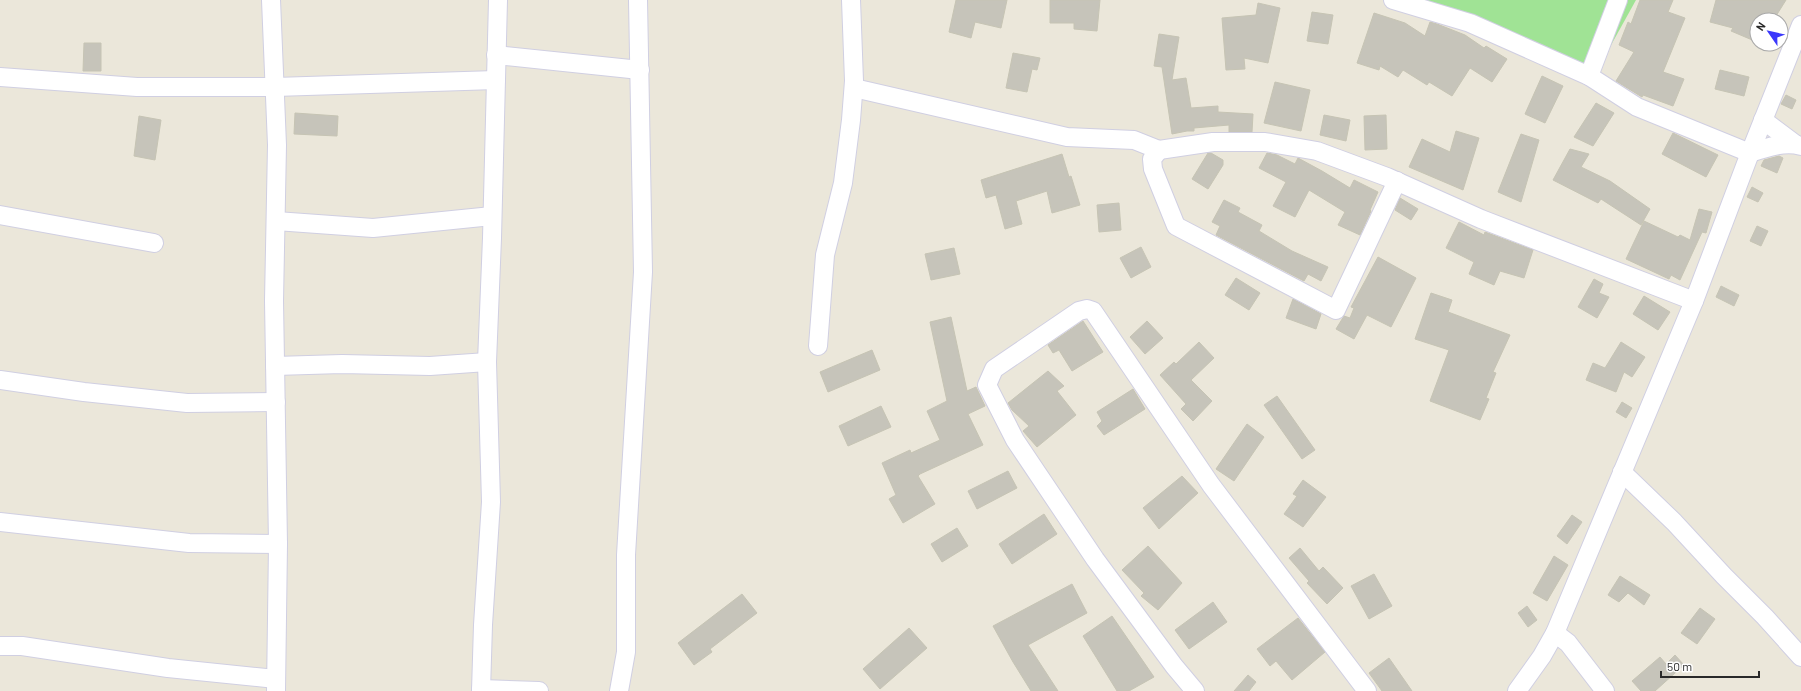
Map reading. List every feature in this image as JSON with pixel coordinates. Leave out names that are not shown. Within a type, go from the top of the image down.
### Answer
[{"type":"street","points":[[0,646],[22,646],[276,685],[278,544],[275,366],[276,221],[275,87],[271,0]]},
{"type":"street","points":[[498,0],[487,362],[491,502],[483,625],[481,690],[539,691]]},
{"type":"street","points":[[619,691],[626,652],[626,555],[643,272],[638,0]]},
{"type":"street","points":[[818,346],[825,255],[843,183],[854,88],[851,0]]},
{"type":"street","points":[[1393,0],[1470,23],[1589,76],[1637,107],[1750,153],[1768,147],[1798,145]]},
{"type":"street","points":[[1589,76],[1618,0]]},
{"type":"street","points":[[1517,691],[1542,656],[1555,633],[1694,301],[1750,153],[1801,25]]},
{"type":"street","points":[[496,55],[640,70]]},
{"type":"street","points":[[0,76],[137,87],[275,87],[496,80]]},
{"type":"street","points":[[854,88],[1067,137],[1134,140],[1159,150],[1213,142],[1265,142],[1317,151],[1397,181],[1480,219],[1694,301]]},
{"type":"street","points":[[1764,120],[1798,145]]},
{"type":"street","points":[[1159,150],[1152,159],[1153,169],[1176,226],[1336,310],[1397,181]]},
{"type":"street","points":[[0,215],[154,243]]},
{"type":"street","points":[[276,221],[373,228],[492,216]]},
{"type":"street","points":[[1195,691],[1174,666],[1095,558],[1015,440],[987,385],[994,369],[1079,311],[1087,309],[1093,311],[1211,485],[1367,691]]},
{"type":"street","points":[[275,366],[342,364],[430,366],[487,362]]},
{"type":"street","points":[[0,380],[84,392],[187,403],[276,402]]},
{"type":"street","points":[[1622,472],[1674,522],[1801,657]]},
{"type":"street","points":[[0,522],[189,543],[278,544]]},
{"type":"street","points":[[1555,633],[1568,643],[1605,691]]},
{"type":"green space","points":[[1397,0],[1636,0],[1590,83]]},
{"type":"building","points":[[956,0],[1007,0],[1001,28],[975,22],[971,38],[949,32]]},
{"type":"building","points":[[1050,0],[1100,0],[1097,31],[1074,29],[1074,23],[1050,23]]},
{"type":"building","points":[[1640,0],[1673,0],[1668,12],[1685,18],[1663,72],[1684,79],[1673,106],[1643,95],[1642,97],[1616,81],[1634,52],[1619,45],[1628,22],[1631,24]]},
{"type":"building","points":[[1716,0],[1786,0],[1778,12],[1749,12],[1749,39],[1731,31],[1733,28],[1710,22]]},
{"type":"building","points":[[1258,3],[1280,8],[1268,63],[1244,58],[1245,69],[1226,70],[1222,18],[1256,15]]},
{"type":"building","points":[[1312,12],[1333,15],[1328,44],[1307,41]]},
{"type":"building","points":[[1374,13],[1405,23],[1425,36],[1430,22],[1437,24],[1465,35],[1484,48],[1486,46],[1507,59],[1492,82],[1470,68],[1452,96],[1429,82],[1427,85],[1403,70],[1398,77],[1380,66],[1379,70],[1357,63]]},
{"type":"building","points":[[1159,34],[1179,37],[1172,80],[1186,78],[1191,108],[1218,106],[1218,112],[1253,114],[1252,132],[1229,132],[1229,125],[1194,128],[1194,131],[1172,134],[1162,67],[1154,66]]},
{"type":"building","points":[[84,43],[101,43],[101,71],[83,71]]},
{"type":"building","points":[[1013,53],[1040,58],[1037,70],[1032,69],[1027,92],[1006,88]]},
{"type":"building","points":[[1720,70],[1749,77],[1744,96],[1715,89]]},
{"type":"building","points":[[1542,76],[1563,86],[1545,123],[1525,114]]},
{"type":"building","points":[[1275,82],[1310,90],[1301,131],[1264,123]]},
{"type":"building","points":[[1786,95],[1796,100],[1792,109],[1781,104]]},
{"type":"building","points":[[1596,103],[1614,113],[1593,146],[1574,137]]},
{"type":"building","points":[[295,113],[338,116],[337,136],[294,134]]},
{"type":"building","points":[[1324,115],[1350,120],[1346,141],[1320,135]]},
{"type":"building","points":[[1386,115],[1387,149],[1365,150],[1364,116]]},
{"type":"building","points":[[139,116],[161,120],[155,160],[134,156]]},
{"type":"building","points":[[1456,131],[1479,138],[1463,190],[1409,167],[1422,139],[1450,152]]},
{"type":"building","points":[[1673,133],[1718,155],[1706,177],[1662,154]]},
{"type":"building","points":[[1521,134],[1539,140],[1521,202],[1498,192]]},
{"type":"building","points":[[1570,149],[1589,154],[1581,167],[1610,181],[1650,209],[1641,225],[1601,199],[1598,203],[1553,180]]},
{"type":"building","points":[[1208,153],[1211,153],[1223,160],[1223,165],[1208,189],[1192,179]]},
{"type":"building","points":[[1267,153],[1277,155],[1295,164],[1298,158],[1350,188],[1354,180],[1378,192],[1360,235],[1338,225],[1345,212],[1309,190],[1295,217],[1273,206],[1286,182],[1259,168]]},
{"type":"building","points":[[1062,154],[1080,205],[1052,213],[1047,191],[1016,201],[1022,224],[1005,229],[996,195],[986,198],[981,180]]},
{"type":"building","points":[[1779,156],[1783,158],[1777,173],[1761,166],[1764,160]]},
{"type":"building","points":[[1752,187],[1763,193],[1758,202],[1747,197]]},
{"type":"building","points":[[1400,198],[1418,209],[1411,220],[1395,210]]},
{"type":"building","points":[[1224,200],[1240,208],[1238,212],[1262,225],[1259,231],[1292,251],[1328,267],[1321,281],[1308,274],[1304,281],[1216,235],[1220,226],[1212,222]]},
{"type":"building","points":[[1119,203],[1121,230],[1099,232],[1097,205]]},
{"type":"building","points":[[1699,209],[1712,212],[1706,233],[1702,232],[1680,280],[1671,275],[1669,279],[1626,259],[1644,221],[1678,237],[1680,235],[1690,240]]},
{"type":"building","points":[[1459,222],[1484,235],[1485,232],[1533,250],[1524,278],[1500,271],[1494,285],[1469,274],[1474,262],[1446,248]]},
{"type":"building","points":[[1757,226],[1768,231],[1761,246],[1750,241]]},
{"type":"building","points":[[1141,247],[1151,267],[1131,278],[1120,258]]},
{"type":"building","points":[[954,248],[960,274],[931,280],[925,254]]},
{"type":"building","points":[[1378,257],[1416,278],[1391,327],[1367,315],[1354,339],[1336,329],[1344,316],[1350,318],[1354,308],[1351,307]]},
{"type":"building","points":[[1236,278],[1260,293],[1249,310],[1225,295]]},
{"type":"building","points":[[1594,279],[1603,284],[1599,293],[1609,297],[1597,318],[1578,307]]},
{"type":"building","points":[[1721,286],[1739,295],[1734,306],[1716,297]]},
{"type":"building","points":[[1431,293],[1452,300],[1448,312],[1510,335],[1493,372],[1496,373],[1486,398],[1489,399],[1480,420],[1430,401],[1449,350],[1415,339]]},
{"type":"building","points":[[1644,296],[1670,312],[1658,330],[1633,314]]},
{"type":"building","points":[[1293,299],[1321,314],[1316,329],[1286,318]]},
{"type":"building","points":[[951,317],[967,391],[976,387],[985,406],[968,414],[983,445],[920,474],[918,476],[935,504],[903,523],[889,499],[896,495],[882,463],[910,450],[911,453],[940,440],[927,411],[947,401],[930,322]]},
{"type":"building","points":[[1083,321],[1103,352],[1072,371],[1059,350],[1053,353],[1048,345]]},
{"type":"building","points":[[1147,321],[1163,338],[1145,354],[1130,337]]},
{"type":"building","points":[[1199,342],[1214,358],[1191,380],[1212,401],[1193,421],[1181,409],[1186,404],[1160,375],[1174,362],[1176,364]]},
{"type":"building","points":[[1621,342],[1645,357],[1632,377],[1624,372],[1616,392],[1586,380],[1593,363],[1605,368]]},
{"type":"building","points":[[872,350],[880,370],[828,392],[820,372]]},
{"type":"building","points":[[1048,371],[1064,386],[1057,391],[1076,415],[1037,447],[1023,431],[1029,426],[1012,410],[1008,403]]},
{"type":"building","points":[[1133,389],[1145,409],[1104,435],[1097,426],[1102,421],[1097,412]]},
{"type":"building","points":[[1277,396],[1315,450],[1302,459],[1264,405]]},
{"type":"building","points":[[1622,402],[1632,408],[1626,418],[1616,412]]},
{"type":"building","points":[[881,406],[891,427],[848,446],[839,426]]},
{"type":"building","points":[[1247,424],[1264,437],[1234,481],[1216,469]]},
{"type":"building","points":[[1008,471],[1017,488],[977,509],[968,491]]},
{"type":"building","points":[[1182,476],[1198,493],[1159,529],[1143,508]]},
{"type":"building","points":[[1303,480],[1326,497],[1303,527],[1284,514],[1297,496],[1293,494]]},
{"type":"building","points":[[1044,514],[1057,534],[1012,564],[999,544]]},
{"type":"building","points":[[1572,515],[1582,522],[1567,544],[1557,536]]},
{"type":"building","points":[[957,528],[968,546],[942,562],[931,544]]},
{"type":"building","points":[[1148,546],[1182,583],[1158,610],[1141,596],[1144,593],[1122,570]]},
{"type":"building","points":[[1300,548],[1319,571],[1323,567],[1343,588],[1327,604],[1307,583],[1309,581],[1289,558]]},
{"type":"building","points":[[1554,556],[1568,565],[1547,601],[1533,593]]},
{"type":"building","points":[[1374,574],[1392,606],[1369,619],[1351,586]]},
{"type":"building","points":[[1620,576],[1650,595],[1644,605],[1628,593],[1619,602],[1608,595]]},
{"type":"building","points":[[1072,584],[1087,613],[1028,645],[1058,691],[1031,691],[993,626]]},
{"type":"building","points":[[742,594],[757,613],[710,649],[712,652],[694,665],[678,643]]},
{"type":"building","points":[[1213,602],[1227,622],[1189,649],[1175,630]]},
{"type":"building","points":[[1527,606],[1537,620],[1528,627],[1518,613]]},
{"type":"building","points":[[1700,608],[1715,619],[1697,644],[1681,633]]},
{"type":"building","points":[[1112,616],[1154,677],[1129,691],[1117,691],[1083,636]]},
{"type":"building","points":[[1298,618],[1325,652],[1292,680],[1276,661],[1270,666],[1257,649]]},
{"type":"building","points":[[909,628],[927,648],[880,689],[863,669]]},
{"type":"building","points":[[1675,655],[1684,665],[1655,691],[1641,691],[1632,681],[1660,657],[1666,664]]},
{"type":"building","points":[[1389,658],[1412,691],[1382,691],[1369,673]]},
{"type":"building","points":[[1248,675],[1256,682],[1249,691],[1234,691]]}]
